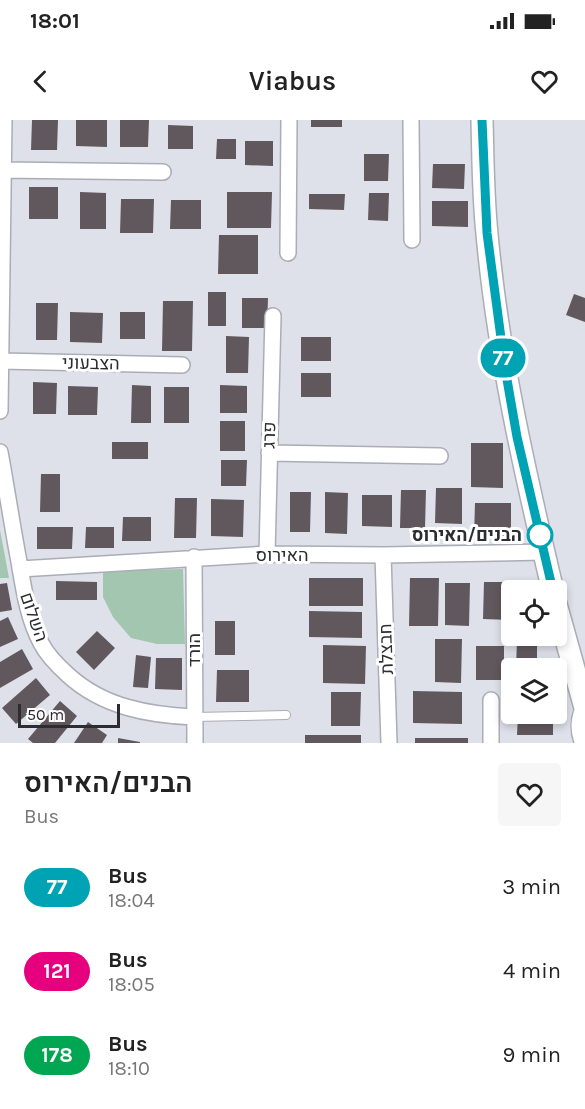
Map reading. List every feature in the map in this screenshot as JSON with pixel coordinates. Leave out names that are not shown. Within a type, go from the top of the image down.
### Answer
[{"type":"street","points":[[0,411],[4,120]]},
{"type":"street","points":[[288,253],[289,120]]},
{"type":"street","points":[[411,120],[412,240]]},
{"type":"street","points":[[482,120],[487,233],[503,357],[517,437],[550,580]]},
{"type":"street","points":[[3,170],[163,172]]},
{"type":"street","name":"פרג","points":[[267,554],[273,316]]},
{"type":"street","name":"הצבעוני","points":[[1,361],[182,365]]},
{"type":"street","name":"השלום","points":[[0,452],[20,569],[31,617],[42,645],[57,664],[79,685],[103,699],[139,711],[167,716],[194,717]]},
{"type":"street","points":[[269,453],[440,456]]},
{"type":"street","name":"האירוס","points":[[20,569],[267,554],[383,555],[544,552]]},
{"type":"street","name":"חבצלת","points":[[383,555],[389,743]]},
{"type":"street","name":"הורד","points":[[194,557],[195,743]]},
{"type":"street","points":[[567,643],[585,670]]},
{"type":"street","points":[[567,645],[585,710],[581,730],[585,741]]},
{"type":"street","points":[[490,700],[491,743]]},
{"type":"lane","points":[[194,717],[286,715]]},
{"type":"green space","points":[[0,530],[9,578],[0,578]]},
{"type":"green space","points":[[183,569],[185,644],[157,644],[131,638],[113,617],[103,597],[103,571]]},
{"type":"building","points":[[32,120],[58,120],[57,150],[31,150]]},
{"type":"building","points":[[76,120],[107,120],[107,147],[76,146]]},
{"type":"building","points":[[120,120],[149,120],[148,147],[120,147]]},
{"type":"building","points":[[311,120],[342,120],[342,127],[311,127]]},
{"type":"building","points":[[168,125],[193,126],[193,149],[168,149]]},
{"type":"building","points":[[217,139],[236,139],[236,159],[216,159]]},
{"type":"building","points":[[245,141],[273,141],[273,166],[245,165]]},
{"type":"building","points":[[364,154],[389,154],[388,181],[364,181]]},
{"type":"building","points":[[433,164],[465,164],[464,189],[432,188]]},
{"type":"building","points":[[29,187],[58,187],[58,219],[29,219]]},
{"type":"building","points":[[80,192],[106,193],[106,229],[80,229]]},
{"type":"building","points":[[227,192],[272,192],[271,228],[227,228]]},
{"type":"building","points":[[369,193],[389,193],[388,221],[368,220]]},
{"type":"building","points":[[309,194],[345,194],[344,210],[309,209]]},
{"type":"building","points":[[121,199],[154,199],[153,233],[120,233]]},
{"type":"building","points":[[171,200],[201,200],[201,229],[170,229]]},
{"type":"building","points":[[432,201],[468,201],[468,227],[432,226]]},
{"type":"building","points":[[219,235],[258,235],[258,274],[218,274]]},
{"type":"building","points":[[208,292],[226,292],[226,326],[208,326]]},
{"type":"building","points":[[574,294],[585,298],[585,322],[566,315]]},
{"type":"building","points":[[242,298],[268,298],[267,328],[242,328]]},
{"type":"building","points":[[163,301],[193,301],[192,351],[162,351]]},
{"type":"building","points":[[36,303],[58,303],[57,340],[36,340]]},
{"type":"building","points":[[70,312],[103,313],[102,343],[70,342]]},
{"type":"building","points":[[120,312],[145,312],[145,339],[120,339]]},
{"type":"building","points":[[226,336],[249,337],[248,373],[226,373]]},
{"type":"building","points":[[301,337],[331,337],[331,361],[301,361]]},
{"type":"building","points":[[301,373],[331,373],[331,397],[301,397]]},
{"type":"building","points":[[33,382],[57,383],[56,414],[33,414]]},
{"type":"building","points":[[132,385],[151,386],[151,423],[131,423]]},
{"type":"building","points":[[220,385],[247,386],[247,413],[220,413]]},
{"type":"building","points":[[68,386],[98,387],[97,415],[68,415]]},
{"type":"building","points":[[164,387],[189,387],[189,423],[164,423]]},
{"type":"building","points":[[220,421],[245,421],[245,451],[220,451]]},
{"type":"building","points":[[112,442],[148,442],[148,459],[112,459]]},
{"type":"building","points":[[471,443],[503,443],[503,488],[471,487]]},
{"type":"building","points":[[221,460],[247,460],[246,486],[221,486]]},
{"type":"building","points":[[41,474],[60,474],[60,512],[40,512]]},
{"type":"building","points":[[436,488],[462,488],[462,524],[435,523]]},
{"type":"building","points":[[401,490],[426,490],[425,528],[400,528]]},
{"type":"building","points":[[290,492],[311,492],[310,532],[290,532]]},
{"type":"building","points":[[325,492],[348,493],[347,534],[325,533]]},
{"type":"building","points":[[362,495],[392,495],[392,527],[362,526]]},
{"type":"building","points":[[175,498],[197,498],[196,538],[174,538]]},
{"type":"building","points":[[211,499],[244,500],[243,537],[211,536]]},
{"type":"building","points":[[475,503],[511,503],[511,538],[474,538]]},
{"type":"building","points":[[123,517],[151,517],[151,541],[122,541]]},
{"type":"building","points":[[37,527],[73,527],[72,549],[37,549]]},
{"type":"building","points":[[86,527],[114,527],[114,548],[85,548]]},
{"type":"building","points":[[309,578],[363,578],[363,606],[309,606]]},
{"type":"building","points":[[410,578],[439,578],[438,626],[409,626]]},
{"type":"building","points":[[56,581],[97,582],[97,600],[56,600]]},
{"type":"building","points":[[484,582],[501,582],[501,620],[483,619]]},
{"type":"building","points":[[7,583],[12,610],[0,612],[0,584]]},
{"type":"building","points":[[445,583],[470,583],[469,626],[445,625]]},
{"type":"building","points":[[309,611],[362,612],[362,638],[309,637]]},
{"type":"building","points":[[8,617],[18,639],[0,647],[0,621]]},
{"type":"building","points":[[215,621],[235,621],[235,655],[215,655]]},
{"type":"building","points":[[97,631],[115,648],[94,670],[76,652]]},
{"type":"building","points":[[435,639],[462,639],[461,683],[435,682]]},
{"type":"building","points":[[323,645],[366,646],[365,684],[323,683]]},
{"type":"building","points":[[476,646],[504,646],[504,658],[501,658],[501,680],[476,680]]},
{"type":"building","points":[[517,646],[537,646],[537,658],[516,658]]},
{"type":"building","points":[[22,649],[33,669],[0,688],[0,662]]},
{"type":"building","points":[[136,655],[151,657],[148,688],[133,687]]},
{"type":"building","points":[[156,658],[182,658],[182,690],[155,689]]},
{"type":"building","points":[[217,670],[249,670],[249,702],[216,702]]},
{"type":"building","points":[[36,678],[50,695],[16,724],[2,708]]},
{"type":"building","points":[[413,691],[462,692],[462,724],[413,723]]},
{"type":"building","points":[[331,692],[361,692],[360,726],[331,726]]},
{"type":"building","points":[[60,701],[77,716],[55,743],[33,743],[28,739]]},
{"type":"building","points":[[88,722],[107,735],[102,743],[74,743]]},
{"type":"building","points":[[518,724],[553,724],[553,735],[517,735]]},
{"type":"building","points":[[305,735],[361,735],[361,743],[305,743]]},
{"type":"building","points":[[118,738],[140,742],[140,743],[118,743]]},
{"type":"building","points":[[415,738],[468,738],[468,743],[415,743]]},
{"type":"bus line","name":"77","points":[[482,120],[487,233],[505,368],[517,437],[550,580]]},
{"type":"place","name":"הבנים/האירוס","points":[[540,535]]}]
